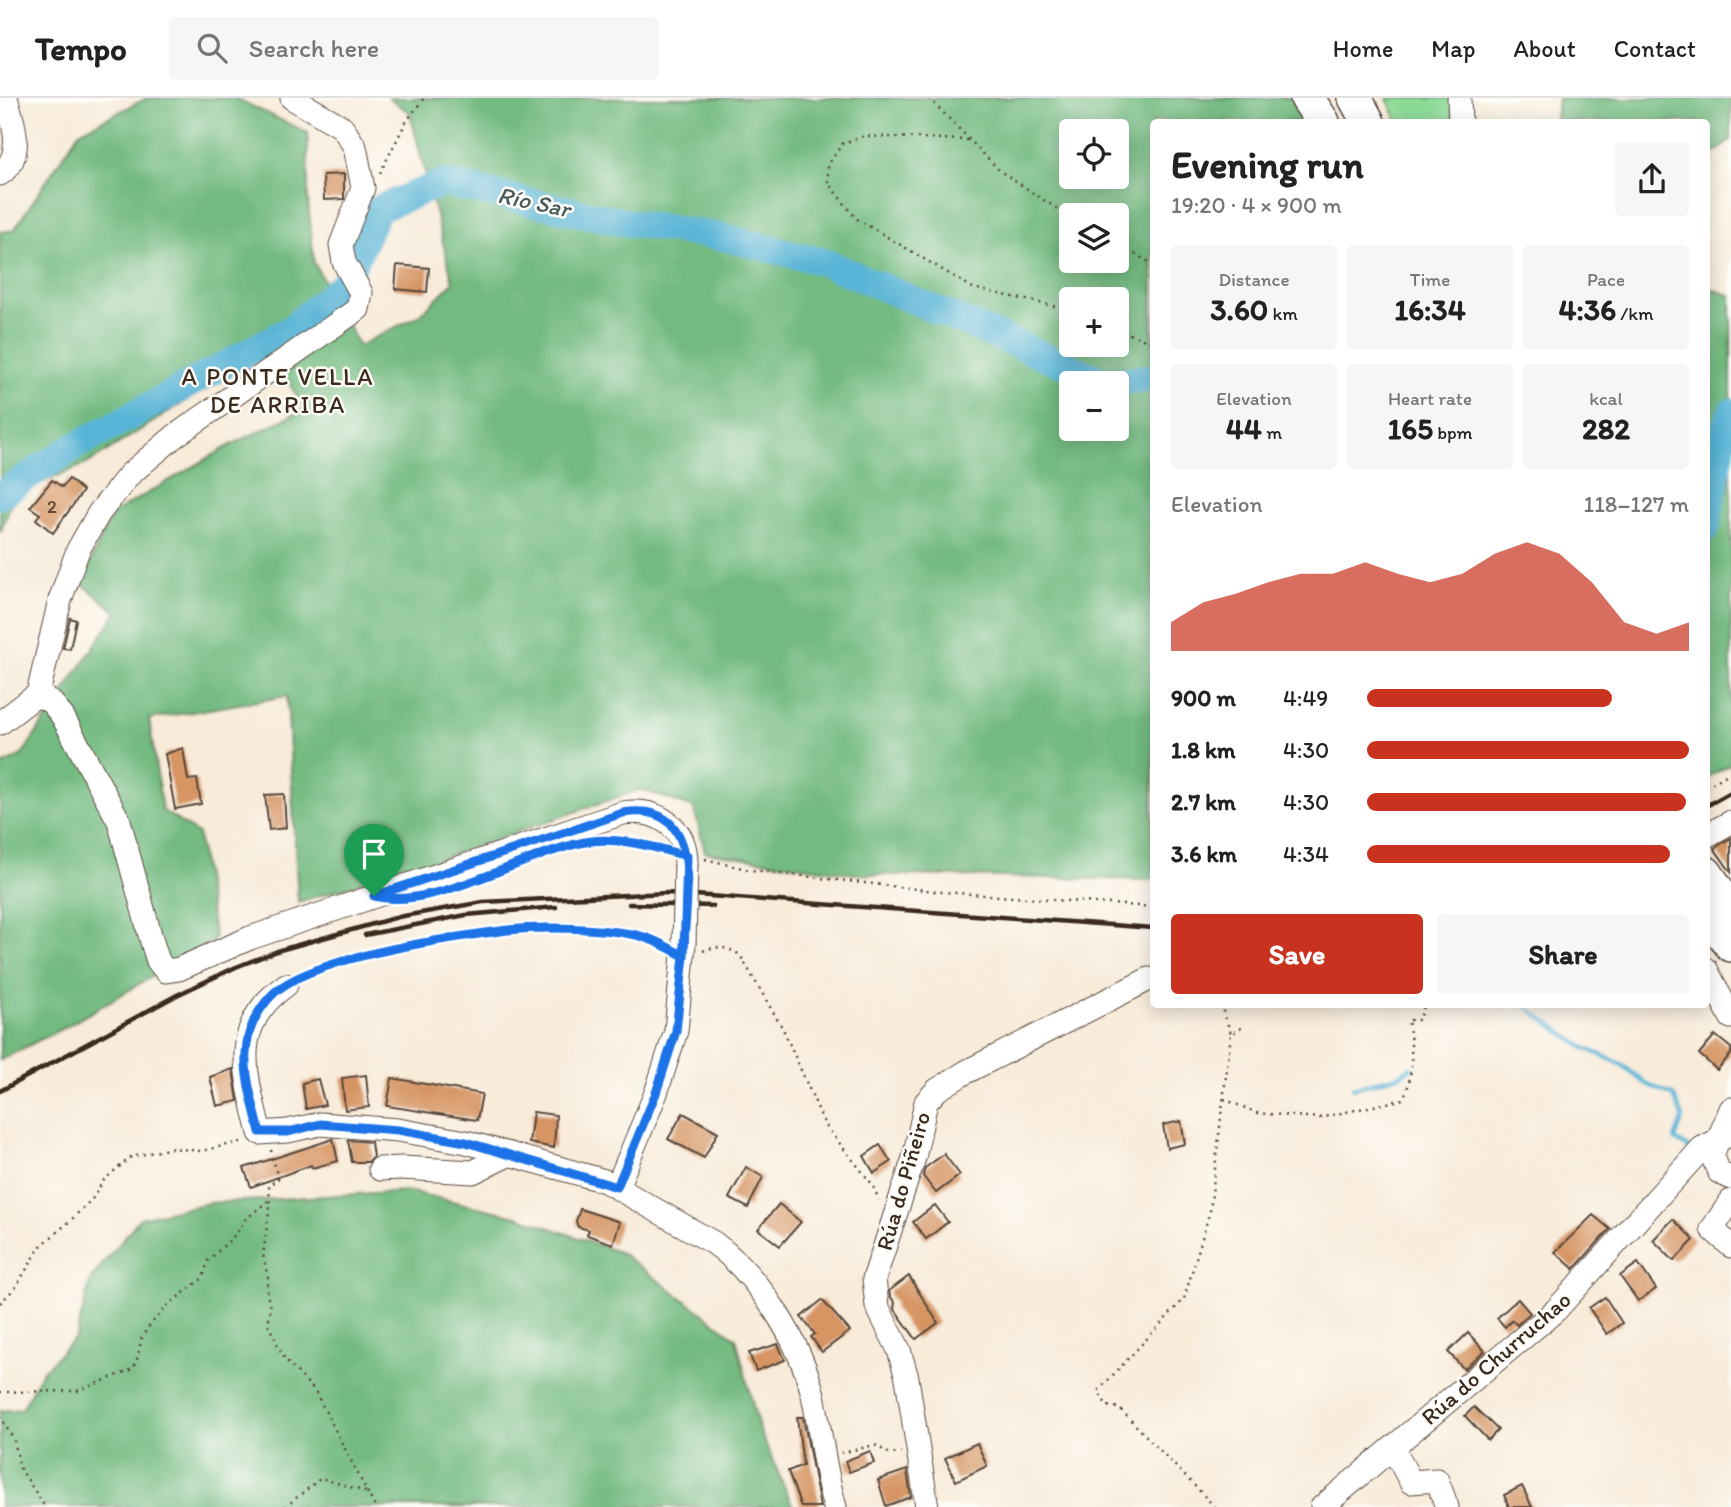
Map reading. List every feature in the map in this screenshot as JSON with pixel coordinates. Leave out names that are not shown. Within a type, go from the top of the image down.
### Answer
[{"type":"highway","points":[[1307,98],[1321,119]]},
{"type":"highway","points":[[1331,98],[1344,119]]},
{"type":"highway","points":[[1355,98],[1366,119]]},
{"type":"highway","points":[[1375,98],[1386,119]]},
{"type":"highway","points":[[1710,881],[1723,905],[1731,946]]},
{"type":"street","points":[[0,174],[15,160],[16,146],[6,98]]},
{"type":"street","points":[[0,723],[38,694],[52,630],[72,563],[90,526],[114,493],[139,464],[158,448],[297,351],[351,317],[362,302],[361,293],[344,262],[343,237],[363,188],[361,169],[350,137],[342,127],[292,98]]},
{"type":"street","points":[[1459,98],[1460,119]]},
{"type":"street","points":[[38,694],[52,703],[63,716],[119,821],[152,942],[158,961],[166,971],[179,969],[272,931],[623,813],[646,812],[664,819],[679,834],[686,860],[690,953],[676,1031],[656,1093],[617,1187]]},
{"type":"street","points":[[1710,834],[1731,822]]},
{"type":"street","points":[[1710,977],[1731,1017]]},
{"type":"street","name":"Rúa do Piñeiro","points":[[928,1507],[907,1378],[899,1350],[877,1307],[874,1279],[914,1158],[926,1102],[936,1090],[1149,979]]},
{"type":"street","points":[[286,985],[271,995],[263,1006],[245,1048],[245,1071],[263,1132],[288,1132],[320,1124],[398,1130],[510,1154],[617,1187],[715,1243],[758,1285],[805,1371],[813,1397],[822,1458],[835,1507]]},
{"type":"street","points":[[1725,1175],[1712,1155],[1726,1136],[1731,1109]]},
{"type":"street","name":"Rúa do Churruchao","points":[[1322,1507],[1556,1310],[1702,1148],[1726,1136]]},
{"type":"street","points":[[380,1169],[473,1172],[510,1154]]},
{"type":"street","name":"Rúa do Churruchao","points":[[1658,1198],[1688,1177],[1725,1175]]},
{"type":"street","points":[[1727,1207],[1712,1229],[1731,1246]]},
{"type":"street","points":[[1393,1448],[1411,1482],[1437,1480],[1447,1507]]},
{"type":"path","points":[[363,188],[379,175],[406,122],[424,98]]},
{"type":"path","points":[[929,98],[968,140],[1008,177],[1059,210]]},
{"type":"path","points":[[968,140],[865,136],[843,143],[828,165],[828,183],[857,219],[973,288],[1059,307]]},
{"type":"path","points":[[1129,251],[1150,262]]},
{"type":"path","points":[[1129,335],[1150,342]]},
{"type":"path","points":[[1710,785],[1731,772]]},
{"type":"path","points":[[596,841],[633,844],[686,860],[750,870],[943,892],[1150,907]]},
{"type":"path","points":[[286,985],[314,972],[401,945],[510,930],[626,933],[690,953],[718,947],[730,949],[740,955],[783,1029],[825,1125],[872,1184],[889,1229]]},
{"type":"path","points":[[1215,1507],[1119,1408],[1107,1406],[1098,1391],[1185,1299],[1210,1210],[1231,1034],[1222,1008]]},
{"type":"path","points":[[1224,1098],[1257,1113],[1319,1118],[1401,1100],[1409,1092],[1408,1020],[1419,1020],[1424,1008]]},
{"type":"path","points":[[1231,1034],[1244,1026]]},
{"type":"path","points":[[0,1303],[15,1288],[41,1246],[92,1199],[104,1180],[131,1157],[172,1148],[201,1152],[254,1138],[263,1132],[278,1179],[269,1185],[263,1255],[268,1279],[267,1295],[271,1307],[268,1324],[285,1358],[315,1391],[375,1507]]},
{"type":"path","points":[[0,1392],[77,1391],[129,1371],[136,1364],[142,1337],[150,1325],[168,1305],[203,1278],[208,1261],[236,1234],[245,1220],[269,1200]]},
{"type":"path","points":[[0,1416],[14,1440],[20,1468],[45,1507]]},
{"type":"path","points":[[822,1458],[875,1445],[890,1454],[903,1451],[914,1461],[921,1462]]},
{"type":"path","points":[[285,1507],[321,1478],[366,1492]]},
{"type":"green space","points":[[147,98],[235,98],[308,133],[308,200],[314,263],[359,346],[420,315],[453,282],[410,113],[389,98],[1292,98],[1307,119],[1150,119],[1150,880],[855,874],[705,852],[694,808],[641,789],[428,863],[298,902],[287,696],[149,719],[162,810],[198,834],[215,940],[67,1026],[0,1060],[0,766],[22,755],[117,612],[81,583],[112,514],[229,446],[305,409],[268,349],[88,463],[15,494],[0,533],[0,232],[14,230],[79,132]]},
{"type":"green space","points":[[1387,98],[1452,98],[1453,119],[1397,119]]},
{"type":"green space","points":[[1558,98],[1731,98],[1731,140],[1710,157],[1710,119],[1556,119]]},
{"type":"green space","points":[[1710,288],[1731,296],[1731,764],[1710,776]]},
{"type":"green space","points":[[407,1191],[517,1216],[621,1253],[736,1338],[759,1429],[793,1507],[0,1507],[0,1411],[22,1409],[41,1373],[76,1337],[91,1279],[140,1218],[209,1203]]},
{"type":"building","points":[[344,174],[344,199],[324,200],[323,175]]},
{"type":"building","points":[[397,265],[429,268],[427,292],[395,289]]},
{"type":"building","points":[[69,479],[83,491],[53,533],[36,519],[40,514],[30,507],[52,480],[62,487]]},
{"type":"building","points":[[70,618],[76,620],[70,649],[63,648]]},
{"type":"building","points":[[183,748],[188,780],[197,779],[201,804],[175,809],[165,754]]},
{"type":"building","points":[[284,794],[286,828],[269,830],[265,795]]},
{"type":"building","points":[[1731,838],[1731,872],[1714,848]]},
{"type":"building","points":[[1715,1035],[1731,1048],[1731,1054],[1717,1070],[1699,1054]]},
{"type":"building","points":[[233,1069],[238,1101],[217,1106],[210,1077]]},
{"type":"building","points":[[366,1075],[369,1107],[345,1110],[342,1078]]},
{"type":"building","points":[[392,1078],[482,1094],[477,1120],[387,1106]]},
{"type":"building","points":[[318,1079],[325,1105],[306,1109],[302,1083]]},
{"type":"building","points":[[533,1112],[556,1115],[554,1148],[529,1143]]},
{"type":"building","points":[[683,1113],[718,1132],[704,1158],[668,1139]]},
{"type":"building","points":[[1181,1121],[1185,1144],[1167,1148],[1163,1125]]},
{"type":"building","points":[[333,1139],[338,1161],[312,1168],[311,1165],[251,1187],[244,1168]]},
{"type":"building","points":[[348,1140],[371,1142],[373,1157],[368,1162],[352,1162]]},
{"type":"building","points":[[880,1145],[891,1162],[874,1173],[864,1156]]},
{"type":"building","points":[[944,1154],[960,1175],[936,1193],[923,1176],[925,1168]]},
{"type":"building","points":[[746,1167],[763,1177],[748,1208],[729,1198]]},
{"type":"building","points":[[779,1204],[801,1222],[780,1246],[758,1229]]},
{"type":"building","points":[[935,1205],[948,1222],[926,1239],[913,1222]]},
{"type":"building","points":[[580,1209],[620,1222],[613,1244],[587,1235],[589,1230],[578,1227],[576,1221]]},
{"type":"building","points":[[1593,1215],[1610,1229],[1574,1269],[1555,1252]]},
{"type":"building","points":[[1673,1219],[1694,1240],[1674,1261],[1653,1240]]},
{"type":"building","points":[[1638,1263],[1656,1289],[1638,1301],[1620,1276]]},
{"type":"building","points":[[909,1276],[938,1323],[916,1339],[894,1308],[895,1303],[889,1291]]},
{"type":"building","points":[[1605,1297],[1622,1323],[1607,1334],[1589,1308]]},
{"type":"building","points":[[1518,1299],[1530,1313],[1517,1325],[1512,1320],[1505,1327],[1497,1318]]},
{"type":"building","points":[[822,1300],[850,1331],[822,1352],[811,1337],[815,1334],[801,1317]]},
{"type":"building","points":[[1468,1333],[1485,1351],[1464,1369],[1448,1352]]},
{"type":"building","points":[[778,1344],[785,1360],[756,1371],[749,1353]]},
{"type":"building","points":[[1474,1407],[1498,1430],[1488,1440],[1465,1416]]},
{"type":"building","points":[[797,1417],[803,1417],[820,1507],[801,1507],[788,1471],[803,1465]]},
{"type":"building","points":[[977,1443],[987,1466],[956,1481],[945,1458]]},
{"type":"building","points":[[870,1451],[874,1463],[849,1472],[845,1461]]},
{"type":"building","points":[[907,1470],[911,1497],[886,1506],[878,1480]]},
{"type":"building","points":[[1522,1486],[1532,1507],[1509,1507],[1504,1495]]},
{"type":"waterway","name":"Río Sar","points":[[0,495],[70,449],[291,329],[345,282],[378,209],[443,183],[618,221],[722,237],[824,262],[1105,382],[1150,378]]},
{"type":"waterway","name":"Río Sar","points":[[1710,507],[1725,429],[1731,412]]},
{"type":"waterway","points":[[1528,1008],[1583,1047],[1621,1064],[1646,1084],[1673,1095],[1683,1117],[1675,1139],[1689,1149]]},
{"type":"waterway","points":[[1353,1088],[1398,1076],[1411,1068]]},
{"type":"railway","points":[[1710,804],[1731,792]]},
{"type":"railway","points":[[0,1091],[177,995],[236,967],[280,950],[398,917],[483,902],[667,893],[1150,928]]},
{"type":"railway","points":[[629,904],[713,906]]},
{"type":"railway","points":[[365,935],[466,915],[556,907]]},
{"type":"district","name":"A PONTE VELLA DE ARRIBA","points":[[278,391]]},
{"type":"route","points":[[374,896],[401,900],[465,883],[587,842],[605,840],[687,856],[684,956],[639,935],[613,931],[510,930],[401,945],[314,972],[286,985],[271,995],[263,1006],[245,1048],[243,1061],[260,1132],[288,1132],[320,1124],[398,1130],[466,1142],[560,1167],[617,1187],[656,1093],[676,1031],[680,1007],[684,956],[684,944],[687,856],[679,834],[669,822],[646,812],[623,813],[374,896]]}]
